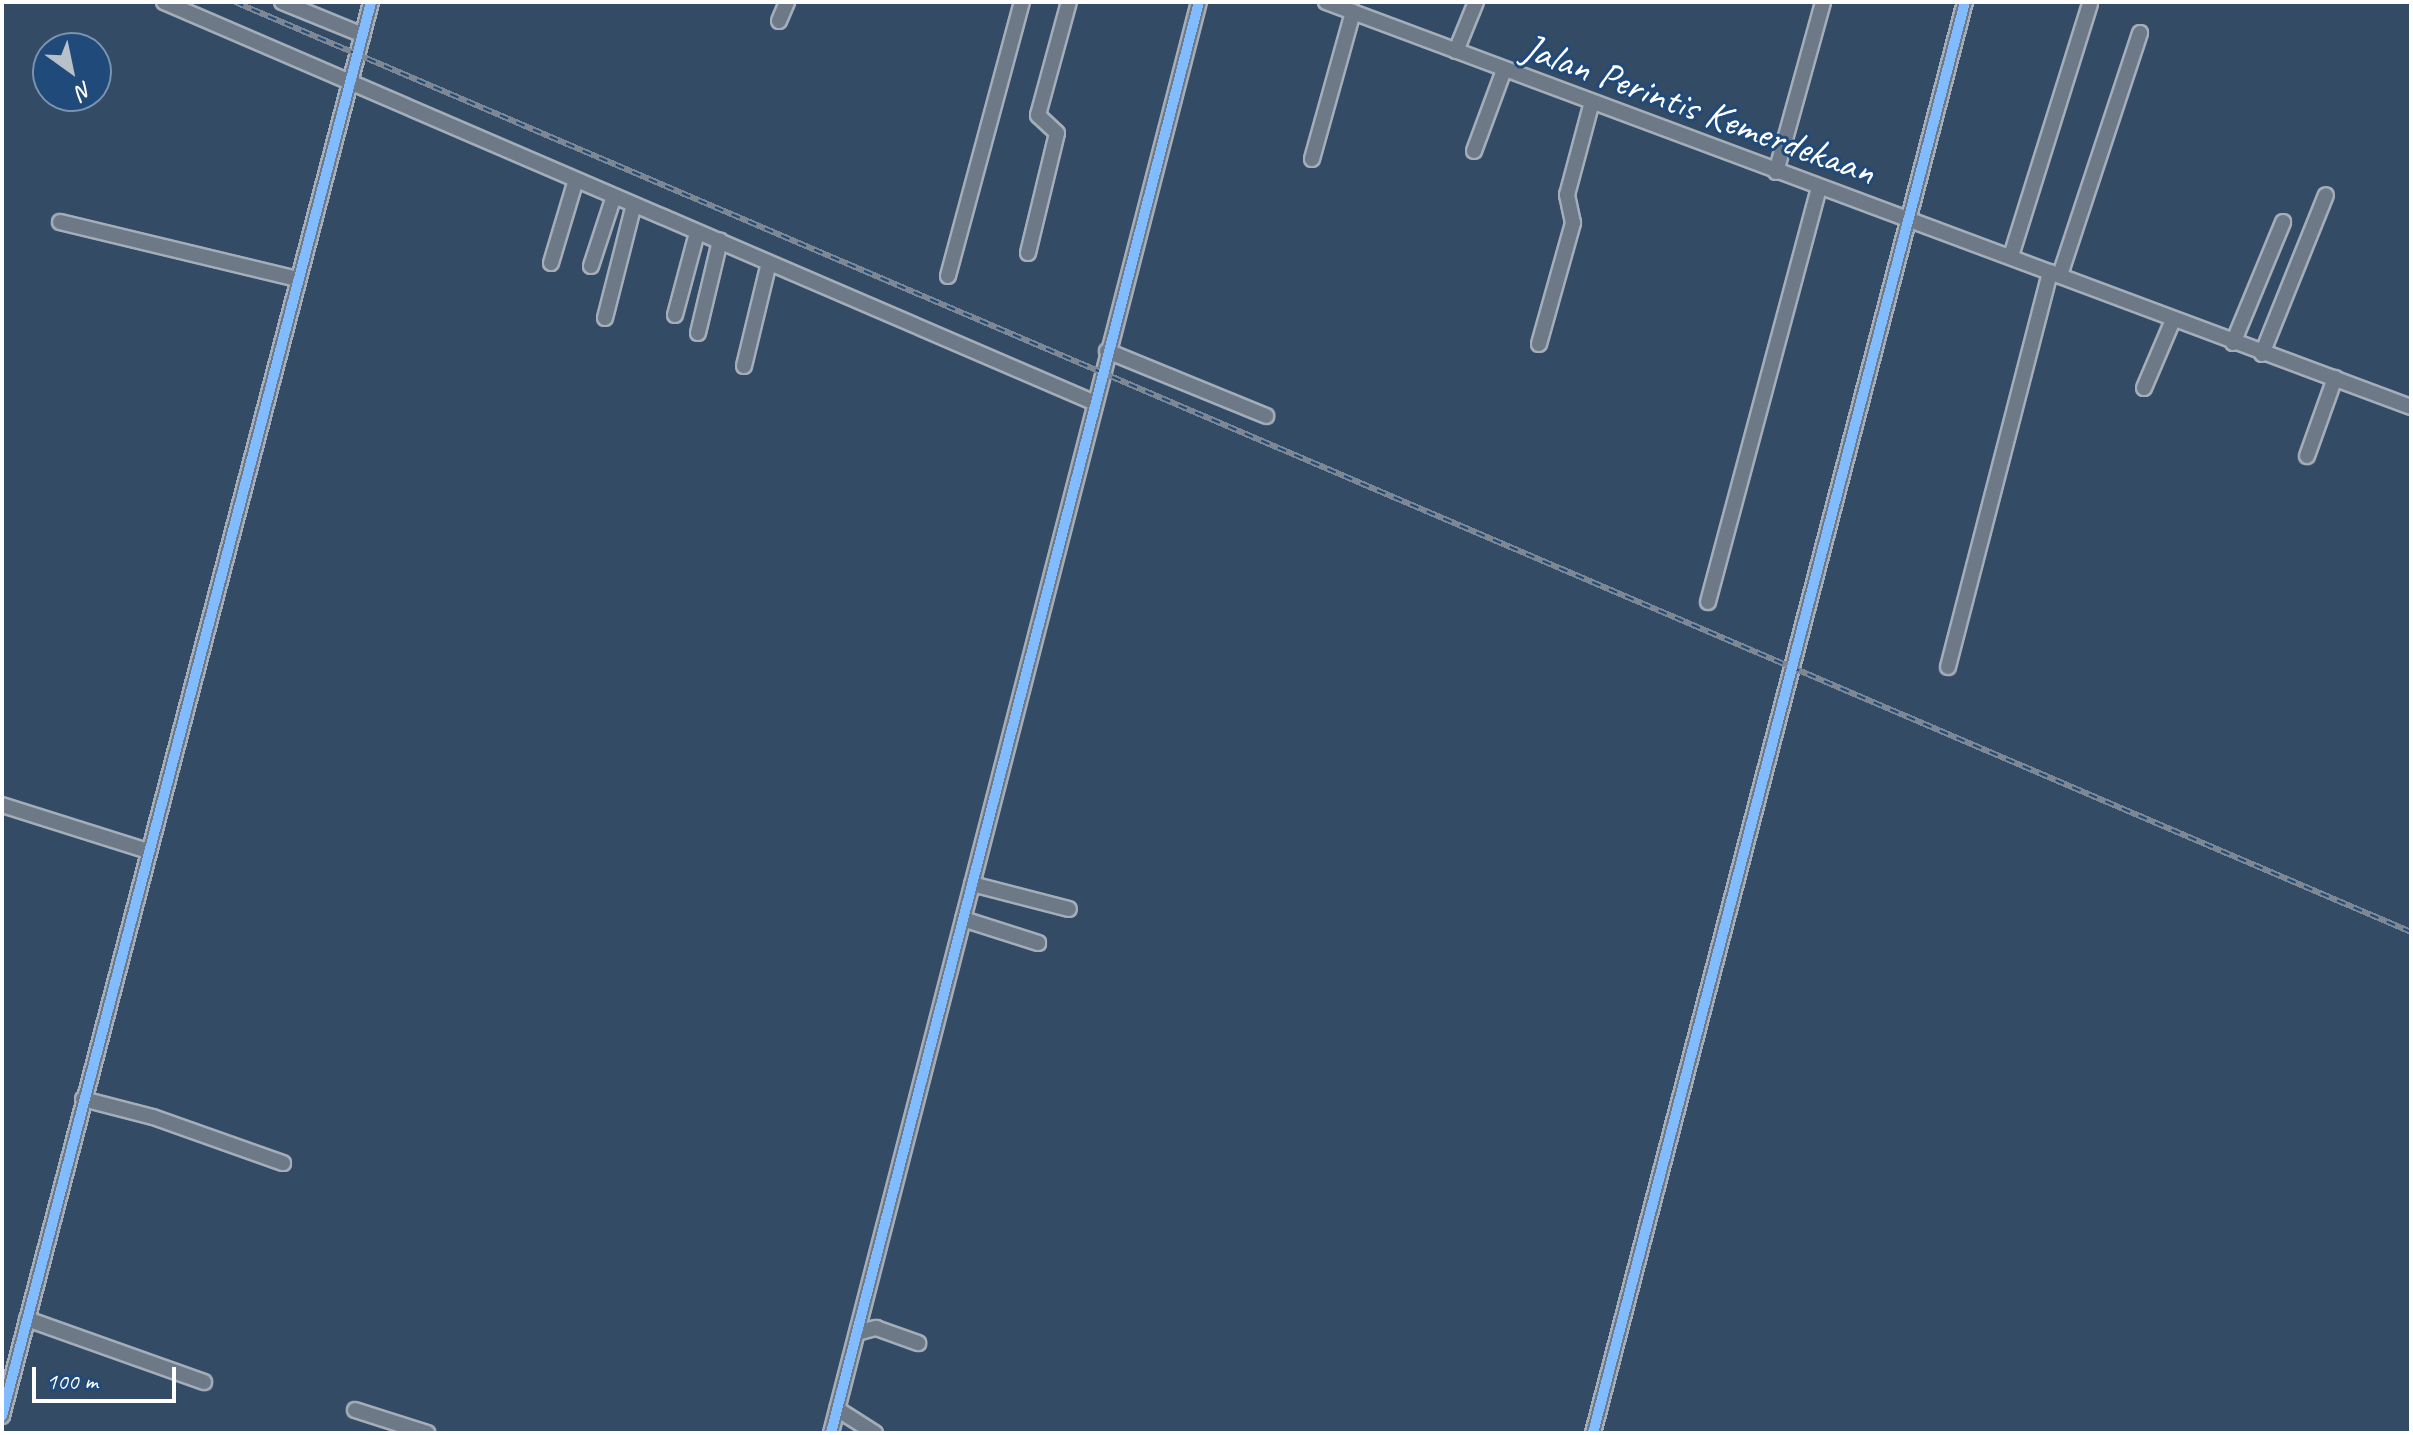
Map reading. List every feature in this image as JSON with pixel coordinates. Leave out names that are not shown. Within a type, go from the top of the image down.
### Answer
[{"type":"street","points":[[164,2],[633,208],[720,241],[1093,402]]},
{"type":"street","points":[[282,2],[363,35]]},
{"type":"street","points":[[2,1416],[347,84],[371,2]]},
{"type":"street","points":[[779,21],[787,2]]},
{"type":"street","points":[[948,276],[1022,2]]},
{"type":"street","points":[[1028,253],[1057,133],[1038,115],[1069,2]]},
{"type":"street","points":[[831,1433],[1093,402],[1199,2]]},
{"type":"street","name":"Jalan Perintis Kemerdekaan","points":[[1326,2],[1819,189],[2011,256],[2262,354],[2411,407]]},
{"type":"street","points":[[1456,51],[1476,2]]},
{"type":"street","points":[[1776,172],[1823,2]]},
{"type":"street","points":[[1593,1433],[1965,2]]},
{"type":"street","points":[[2011,256],[2090,4]]},
{"type":"street","points":[[1312,159],[1353,12]]},
{"type":"street","points":[[1948,667],[2055,273],[2140,33]]},
{"type":"street","points":[[1474,151],[1504,70]]},
{"type":"street","points":[[1539,344],[1573,223],[1567,195],[1592,102]]},
{"type":"street","points":[[551,263],[575,183]]},
{"type":"street","points":[[1708,602],[1819,189]]},
{"type":"street","points":[[2262,354],[2326,195]]},
{"type":"street","points":[[591,266],[613,199]]},
{"type":"street","points":[[605,318],[633,208]]},
{"type":"street","points":[[60,222],[297,279]]},
{"type":"street","points":[[2233,343],[2283,222]]},
{"type":"street","points":[[675,315],[697,233]]},
{"type":"street","points":[[698,333],[720,241]]},
{"type":"street","points":[[744,366],[769,263]]},
{"type":"street","points":[[2144,388],[2173,320]]},
{"type":"street","points":[[1107,351],[1266,416]]},
{"type":"street","points":[[2307,456],[2335,378]]},
{"type":"street","points":[[2,805],[148,851]]},
{"type":"street","points":[[972,884],[1069,909]]},
{"type":"street","points":[[963,919],[1038,943]]},
{"type":"street","points":[[83,1099],[153,1117],[283,1163]]},
{"type":"street","points":[[27,1319],[204,1382]]},
{"type":"street","points":[[857,1333],[876,1328],[918,1343]]},
{"type":"street","points":[[837,1409],[875,1433]]},
{"type":"street","points":[[355,1410],[427,1433]]},
{"type":"railway","points":[[235,2],[2411,932]]},
{"type":"cycle path","points":[[2,1416],[371,2]]},
{"type":"cycle path","points":[[831,1433],[1199,2]]},
{"type":"cycle path","points":[[1593,1433],[1965,2]]}]
